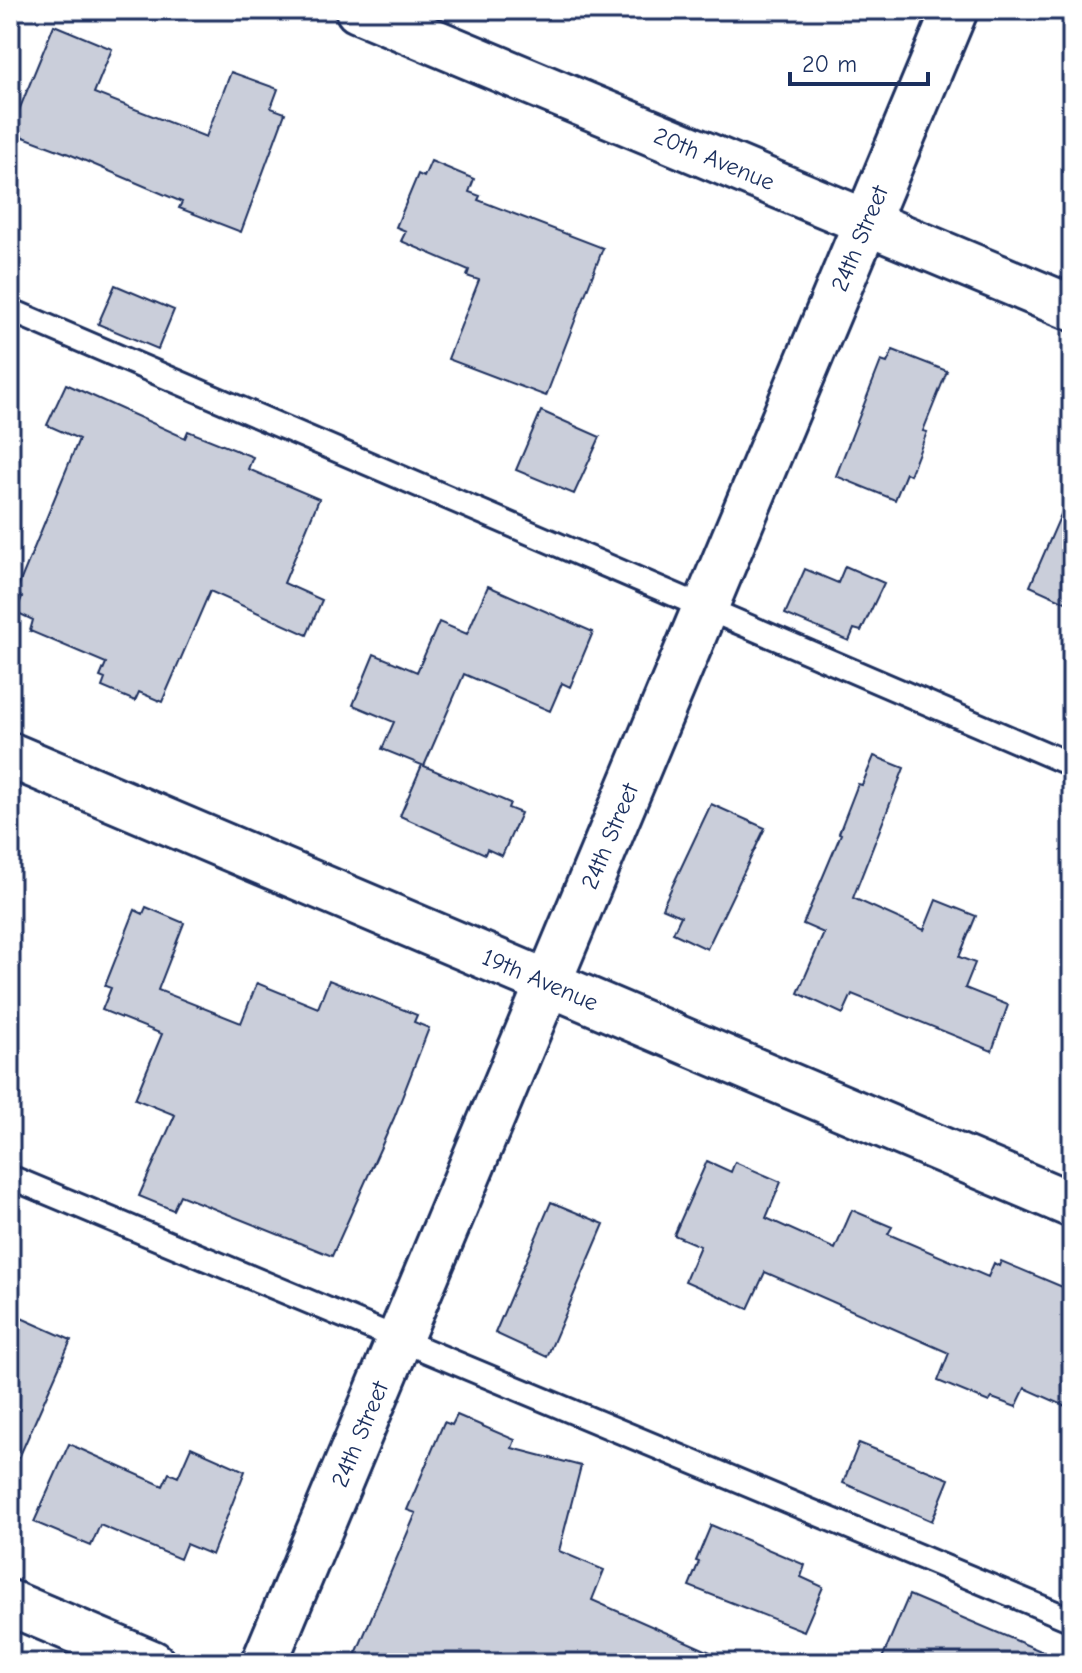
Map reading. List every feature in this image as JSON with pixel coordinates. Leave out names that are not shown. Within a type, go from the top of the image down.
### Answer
[{"type":"street","name":"20th Avenue","points":[[358,10],[1072,308]]},
{"type":"street","name":"24th Street","points":[[264,1663],[955,10]]},
{"type":"street","name":"19th Avenue","points":[[10,755],[1072,1205]]},
{"type":"street","points":[[10,1603],[152,1663]]},
{"type":"lane","points":[[10,310],[1072,765]]},
{"type":"lane","points":[[10,1177],[1072,1620]]},
{"type":"building","points":[[54,25],[112,49],[94,93],[206,137],[231,72],[278,89],[271,108],[285,113],[241,232],[179,208],[182,202],[10,132]]},
{"type":"building","points":[[431,161],[474,179],[469,192],[480,196],[478,200],[603,248],[546,396],[448,359],[479,280],[467,276],[469,270],[401,241],[406,231],[396,227],[418,174],[424,177]]},
{"type":"building","points":[[115,285],[174,310],[158,349],[98,324]]},
{"type":"building","points":[[893,350],[947,371],[923,431],[927,432],[910,475],[906,473],[895,500],[836,476],[881,361],[887,363]]},
{"type":"building","points":[[66,384],[185,438],[188,431],[253,457],[248,469],[319,499],[284,583],[322,600],[307,635],[210,591],[162,702],[139,692],[135,701],[102,687],[105,679],[100,677],[106,663],[30,631],[33,620],[16,612],[22,597],[15,594],[79,439],[47,425]]},
{"type":"building","points":[[541,411],[600,437],[574,494],[516,470]]},
{"type":"building","points":[[1072,489],[1072,605],[1030,586]]},
{"type":"building","points":[[845,566],[884,583],[861,631],[854,629],[849,641],[785,614],[805,569],[838,583]]},
{"type":"building","points":[[488,586],[593,632],[570,687],[562,683],[550,711],[464,674],[424,766],[510,803],[508,808],[521,813],[502,856],[487,849],[485,854],[400,816],[422,765],[382,749],[394,722],[353,705],[374,654],[417,672],[439,622],[467,634]]},
{"type":"building","points":[[874,756],[904,768],[853,898],[924,930],[936,900],[976,916],[959,957],[975,963],[965,988],[1008,1005],[992,1051],[852,994],[843,1014],[798,993],[824,933],[803,924],[841,834],[858,784],[862,785]]},
{"type":"building","points":[[711,804],[765,828],[707,949],[673,933],[681,916],[662,908]]},
{"type":"building","points":[[146,907],[184,923],[158,990],[241,1023],[257,983],[318,1008],[329,980],[417,1015],[414,1022],[429,1028],[394,1118],[332,1256],[180,1195],[173,1210],[139,1196],[175,1115],[135,1099],[162,1034],[102,1010],[111,988],[105,986],[135,910],[143,914]]},
{"type":"building","points":[[707,1161],[731,1172],[735,1162],[781,1182],[766,1218],[835,1249],[852,1210],[892,1227],[888,1234],[988,1277],[994,1263],[999,1266],[1001,1261],[1072,1291],[1072,1409],[1025,1388],[1016,1407],[992,1398],[989,1402],[938,1381],[949,1353],[765,1272],[748,1309],[685,1281],[700,1246],[674,1235]]},
{"type":"building","points":[[551,1202],[604,1224],[547,1357],[495,1333]]},
{"type":"building","points":[[10,1313],[71,1340],[10,1478]]},
{"type":"building","points":[[457,1415],[515,1440],[512,1448],[581,1466],[559,1551],[604,1570],[592,1600],[735,1663],[352,1663],[416,1513],[407,1510],[444,1422],[452,1425]]},
{"type":"building","points":[[859,1443],[949,1479],[932,1521],[843,1483]]},
{"type":"building","points":[[69,1444],[163,1486],[169,1473],[178,1477],[191,1447],[245,1471],[212,1555],[186,1544],[180,1559],[100,1525],[91,1546],[34,1522]]},
{"type":"building","points":[[711,1525],[805,1565],[801,1577],[823,1587],[804,1631],[689,1586]]},
{"type":"building","points":[[909,1595],[1069,1663],[880,1663]]}]
